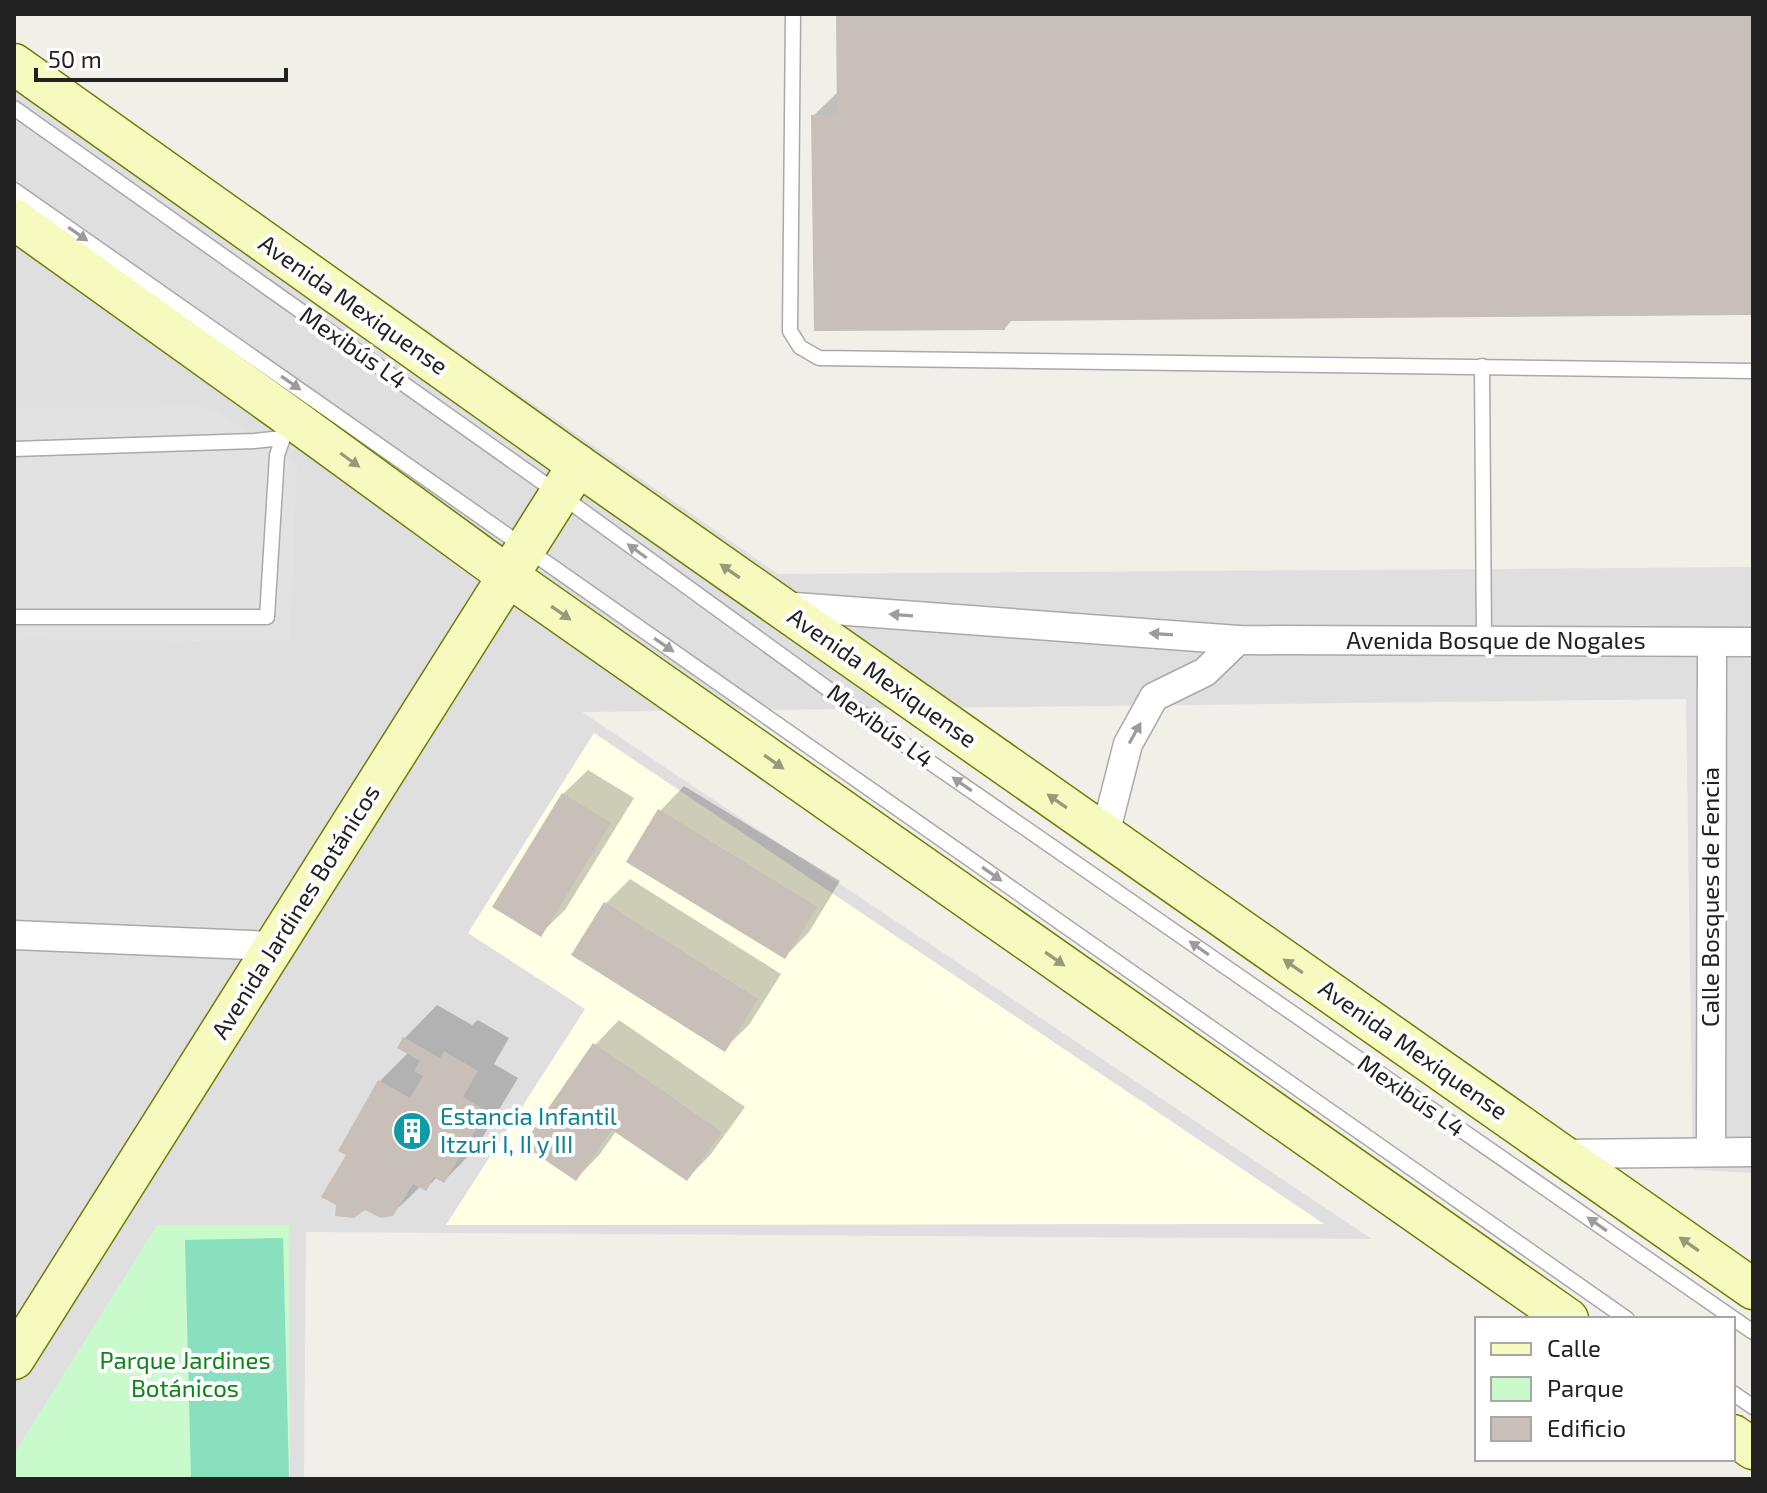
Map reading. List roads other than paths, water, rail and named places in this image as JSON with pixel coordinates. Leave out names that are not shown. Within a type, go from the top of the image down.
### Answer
[{"type":"main road","name":"Avenida Mexiquense","points":[[14,64],[569,480],[780,606],[1753,1289]]},
{"type":"main road","points":[[14,219],[286,427],[517,562],[1565,1317]]},
{"type":"main road","name":"Avenida Jardines Botánicos","points":[[14,1359],[569,480]]},
{"type":"main road","points":[[1735,1436],[1753,1449]]},
{"type":"street","name":"Avenida Bosque de Nogales","points":[[780,606],[1238,640],[1753,642]]},
{"type":"street","points":[[1105,834],[1128,744],[1154,697],[1205,672],[1238,640]]},
{"type":"street","name":"Calle Bosques de Fencia","points":[[1711,1152],[1712,642]]},
{"type":"street","points":[[14,935],[274,946]]},
{"type":"street","points":[[1562,1154],[1753,1152]]},
{"type":"lane","points":[[793,14],[790,331],[800,347],[819,358],[1753,371]]},
{"type":"lane","name":"Mexibús L4","points":[[14,108],[569,480],[908,747],[1731,1317]]},
{"type":"lane","points":[[14,190],[517,562],[1624,1317]]},
{"type":"lane","points":[[1482,366],[1484,641]]},
{"type":"lane","points":[[14,449],[254,441],[286,427]]},
{"type":"lane","points":[[14,617],[267,617],[275,475],[286,427]]},
{"type":"lane","name":"Mexibús L4","points":[[1735,1320],[1753,1332]]},
{"type":"lane","points":[[1735,1394],[1753,1407]]},
{"type":"place","name":"Estancia Infantil Itzuri I, II y III","points":[[412,1131]]},
{"type":"park label","name":"Parque Jardines Botánicos","points":[[185,1375]]}]
